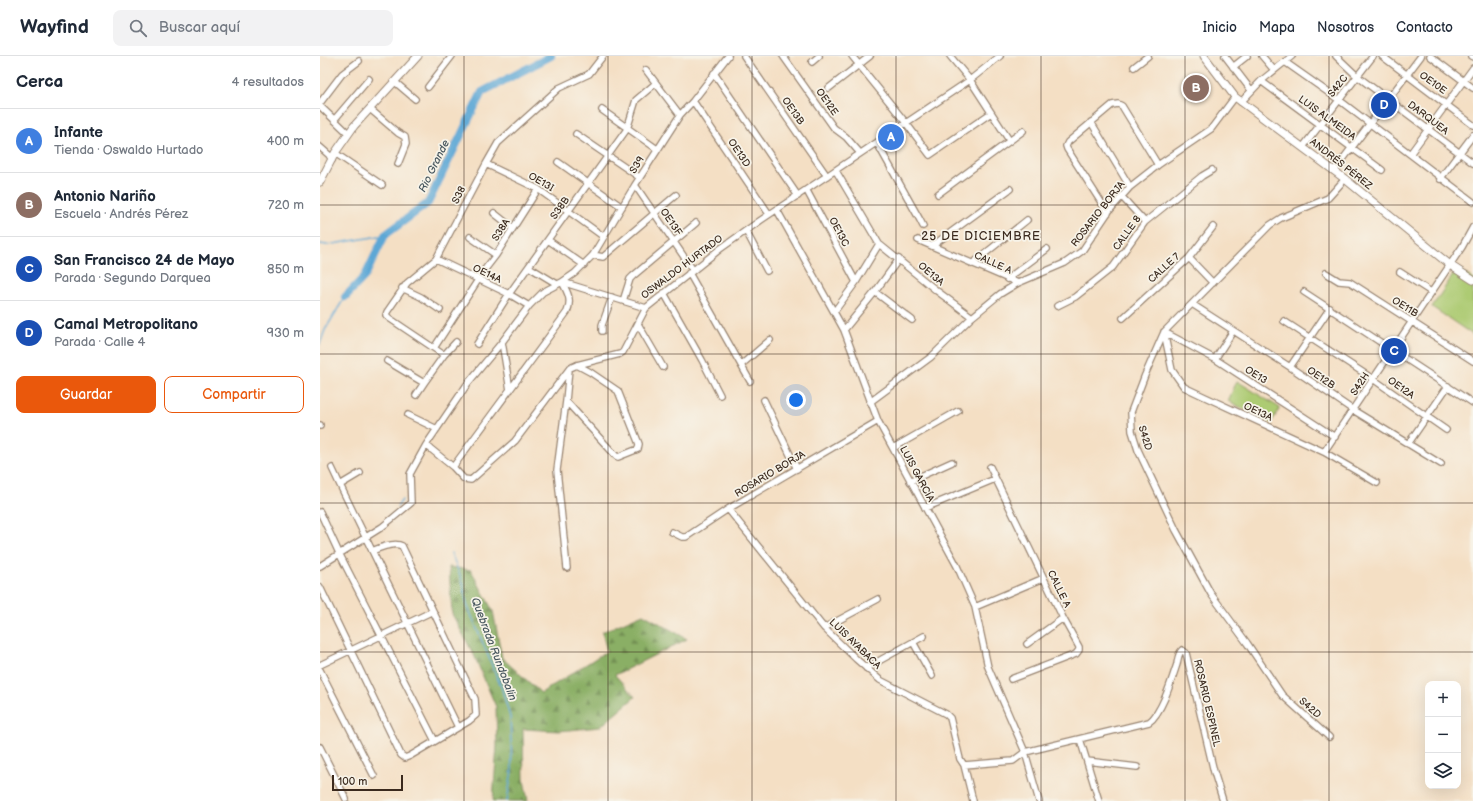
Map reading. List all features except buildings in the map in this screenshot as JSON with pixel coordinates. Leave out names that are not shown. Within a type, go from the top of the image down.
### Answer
[{"type":"street","points":[[320,182],[348,133],[418,56]]},
{"type":"street","points":[[428,87],[452,56]]},
{"type":"street","name":"S38","points":[[444,355],[386,315],[406,283],[436,259],[486,164],[500,141],[559,88],[589,74],[603,56]]},
{"type":"street","name":"S39","points":[[560,283],[584,265],[593,255],[639,177],[680,115],[693,101],[728,56]]},
{"type":"street","name":"OE13B","points":[[744,56],[828,176]]},
{"type":"street","name":"OE12E","points":[[783,56],[834,128],[846,137],[860,153]]},
{"type":"street","points":[[812,62],[819,56]]},
{"type":"street","points":[[852,56],[930,155],[991,113]]},
{"type":"street","points":[[829,88],[870,56]]},
{"type":"street","points":[[950,56],[970,80],[1009,140]]},
{"type":"street","name":"OSWALDO HURTADO","points":[[529,267],[560,283],[646,308],[691,272],[769,214],[836,171],[860,153],[970,80],[1000,56]]},
{"type":"street","points":[[1134,67],[1148,56]]},
{"type":"street","name":"ANDRÉS PÉREZ","points":[[1204,56],[1238,100],[1334,170],[1450,265],[1473,280]]},
{"type":"street","points":[[1225,56],[1251,90]]},
{"type":"street","points":[[1233,67],[1247,56]]},
{"type":"street","points":[[1262,56],[1274,70]]},
{"type":"street","name":"ROSARIO BORJA","points":[[870,402],[931,357],[972,317],[1000,294],[1018,283],[1065,263],[1082,251],[1108,213],[1130,187],[1158,165],[1211,129],[1238,100],[1292,56]]},
{"type":"street","name":"DARQUEA","points":[[1336,56],[1357,76],[1473,163]]},
{"type":"street","name":"S42C","points":[[1303,147],[1373,56]]},
{"type":"street","name":"OE10E","points":[[1382,56],[1473,125]]},
{"type":"street","points":[[1334,170],[1353,148],[1421,56]]},
{"type":"street","points":[[1430,56],[1473,88]]},
{"type":"street","points":[[320,103],[342,74],[359,61]]},
{"type":"street","points":[[1285,62],[1339,100],[1410,154],[1440,179],[1473,202]]},
{"type":"street","points":[[1410,154],[1473,68]]},
{"type":"street","points":[[646,70],[680,115]]},
{"type":"street","points":[[714,73],[798,196]]},
{"type":"street","points":[[334,120],[369,78]]},
{"type":"street","name":"LUIS ALMEIDA","points":[[1261,81],[1382,170]]},
{"type":"street","points":[[395,82],[415,99]]},
{"type":"street","name":"S38B","points":[[477,344],[509,294],[627,129],[636,100],[656,83]]},
{"type":"street","name":"OE13D","points":[[693,101],[769,214]]},
{"type":"street","points":[[1108,213],[1066,146],[1068,142],[1112,105],[1118,104],[1122,106],[1158,165]]},
{"type":"street","points":[[320,106],[348,133]]},
{"type":"street","points":[[370,109],[398,133],[405,136],[406,144],[398,164]]},
{"type":"street","points":[[602,110],[657,149]]},
{"type":"street","points":[[1091,122],[1130,187]]},
{"type":"street","points":[[938,194],[1022,131]]},
{"type":"street","points":[[576,134],[639,177]]},
{"type":"street","points":[[1440,179],[1473,135]]},
{"type":"street","points":[[877,143],[922,226]]},
{"type":"street","points":[[320,148],[382,185]]},
{"type":"street","points":[[558,162],[622,207]]},
{"type":"street","name":"OE13I","points":[[486,164],[538,189],[604,237]]},
{"type":"street","name":"CALLE 8","points":[[1057,306],[1076,297],[1113,266],[1145,222],[1196,180],[1212,170]]},
{"type":"street","points":[[834,312],[856,282],[879,244],[836,171]]},
{"type":"street","name":"S42D","points":[[1329,737],[1282,695],[1247,643],[1211,594],[1176,530],[1138,450],[1132,431],[1131,412],[1145,374],[1164,332],[1270,225],[1281,218],[1324,201],[1345,179]]},
{"type":"street","name":"OE13F","points":[[635,185],[674,242],[750,381]]},
{"type":"street","name":"S38A","points":[[478,280],[496,255],[538,189]]},
{"type":"street","points":[[932,246],[1010,189]]},
{"type":"street","name":"OE13C","points":[[806,190],[856,282]]},
{"type":"street","points":[[593,255],[604,257],[676,195]]},
{"type":"street","points":[[1122,197],[1145,222]]},
{"type":"street","name":"LUIS GARCÍA","points":[[777,210],[844,330],[878,421],[957,566],[975,607],[988,667],[1025,752],[1039,801]]},
{"type":"street","points":[[494,213],[513,228]]},
{"type":"street","points":[[972,264],[1027,220]]},
{"type":"street","points":[[623,301],[630,279],[696,223]]},
{"type":"street","name":"CALLE 7","points":[[1123,318],[1189,258],[1213,227]]},
{"type":"street","name":"S42H","points":[[1324,452],[1373,379],[1394,351],[1411,321],[1462,247],[1473,227]]},
{"type":"street","points":[[746,231],[767,271]]},
{"type":"street","points":[[470,237],[496,255]]},
{"type":"street","points":[[548,240],[584,265]]},
{"type":"street","name":"CALLE A","points":[[918,240],[1018,283]]},
{"type":"street","name":"OE13A","points":[[879,244],[972,317]]},
{"type":"street","points":[[1007,279],[1047,249]]},
{"type":"street","points":[[1189,258],[1213,283]]},
{"type":"street","name":"OE14A","points":[[436,259],[509,294],[529,306]]},
{"type":"street","points":[[844,330],[875,292],[899,259]]},
{"type":"street","points":[[1400,272],[1431,292]]},
{"type":"street","name":"OE11B","points":[[1326,273],[1339,281],[1350,282],[1473,361]]},
{"type":"street","points":[[434,348],[478,280]]},
{"type":"street","points":[[320,566],[382,526],[411,503],[410,474],[426,445],[468,383],[529,306],[543,292],[560,283],[568,292],[570,301],[567,312],[454,466]]},
{"type":"street","points":[[402,288],[421,297],[440,310]]},
{"type":"street","points":[[875,292],[912,320]]},
{"type":"street","points":[[1304,292],[1473,403]]},
{"type":"street","points":[[664,293],[720,395]]},
{"type":"street","points":[[602,331],[602,325],[612,297]]},
{"type":"street","name":"OE12B","points":[[1192,304],[1290,367],[1353,410],[1441,464]]},
{"type":"street","points":[[426,445],[454,466],[464,479],[471,480],[515,441],[570,368],[623,352],[646,308]]},
{"type":"street","points":[[1290,367],[1330,308]]},
{"type":"street","name":"OE12A","points":[[1284,321],[1373,379],[1446,430]]},
{"type":"street","points":[[638,324],[663,367]]},
{"type":"street","points":[[1215,359],[1232,331]]},
{"type":"street","name":"OE13A","points":[[1164,332],[1172,370],[1184,386],[1324,452],[1377,483]]},
{"type":"street","name":"OE13","points":[[1164,332],[1215,359],[1335,437]]},
{"type":"street","points":[[741,365],[770,340]]},
{"type":"street","points":[[416,395],[444,355],[456,342]]},
{"type":"street","points":[[502,342],[510,390]]},
{"type":"street","points":[[387,361],[424,383]]},
{"type":"street","points":[[566,400],[616,456],[618,457],[638,449],[639,444],[618,391],[577,365]]},
{"type":"street","points":[[567,568],[557,470],[570,368]]},
{"type":"street","points":[[1408,444],[1448,386]]},
{"type":"street","points":[[764,400],[796,469]]},
{"type":"street","points":[[892,448],[958,411]]},
{"type":"street","points":[[408,415],[437,429]]},
{"type":"street","name":"ROSARIO BORJA","points":[[672,532],[682,537],[686,537],[728,509],[878,421]]},
{"type":"street","points":[[910,481],[952,462]]},
{"type":"street","points":[[332,468],[458,727]]},
{"type":"street","name":"CALLE A","points":[[990,468],[1063,618],[1079,647],[1078,653],[1011,679]]},
{"type":"street","points":[[340,485],[360,473]]},
{"type":"street","points":[[925,508],[995,479]]},
{"type":"street","name":"LUIS AYABACA","points":[[728,509],[824,628],[866,668],[880,680],[946,714],[950,718],[960,759],[964,765],[973,801]]},
{"type":"street","points":[[320,512],[339,553],[435,741]]},
{"type":"street","points":[[320,587],[350,652],[401,755],[405,758],[410,756],[475,717],[475,699],[402,546],[399,544],[372,551]]},
{"type":"street","points":[[975,607],[1044,578]]},
{"type":"street","points":[[824,628],[878,599]]},
{"type":"street","points":[[320,665],[350,652],[408,622],[433,611]]},
{"type":"street","points":[[1027,644],[1063,618]]},
{"type":"street","points":[[866,668],[924,636]]},
{"type":"street","points":[[913,642],[932,676]]},
{"type":"street","name":"ROSARIO ESPINEL","points":[[1025,752],[1149,722],[1157,714],[1168,689],[1179,653],[1184,650],[1186,653],[1214,772],[1223,801]]},
{"type":"street","points":[[320,670],[374,776]]},
{"type":"street","points":[[1080,739],[1099,801]]},
{"type":"street","points":[[320,747],[346,799]]},
{"type":"street","points":[[964,765],[1013,761],[1025,752]]},
{"type":"street","points":[[1087,761],[1137,767]]},
{"type":"green space","points":[[1457,269],[1473,279],[1473,335],[1432,307]]},
{"type":"green space","points":[[1237,381],[1280,408],[1271,423],[1228,401]]},
{"type":"green space","points":[[449,567],[471,570],[493,611],[502,658],[541,693],[607,651],[602,632],[643,614],[687,639],[615,675],[635,697],[600,727],[559,731],[523,729],[524,780],[528,801],[493,801],[497,745],[496,707],[474,655],[452,614]]},
{"type":"waterway","name":"Rio Grande","points":[[345,297],[365,276],[385,235],[428,203],[482,92],[551,56]]},
{"type":"waterway","points":[[320,244],[327,245],[385,235]]},
{"type":"waterway","points":[[320,344],[325,330],[345,297]]},
{"type":"waterway","points":[[397,507],[402,500]]},
{"type":"waterway","name":"Quebrada Rundobalin","points":[[451,553],[462,580],[467,605],[502,689],[510,717],[512,770],[507,801]]},
{"type":"place","name":"Antonio Nariño","points":[[1196,88]]},
{"type":"place","name":"Camal Metropolitano","points":[[1384,105]]},
{"type":"place","name":"Infante","points":[[891,137]]},
{"type":"place","name":"San Francisco 24 de Mayo","points":[[1394,351]]},
{"type":"district","name":"25 DE DICIEMBRE","points":[[981,236]]}]
